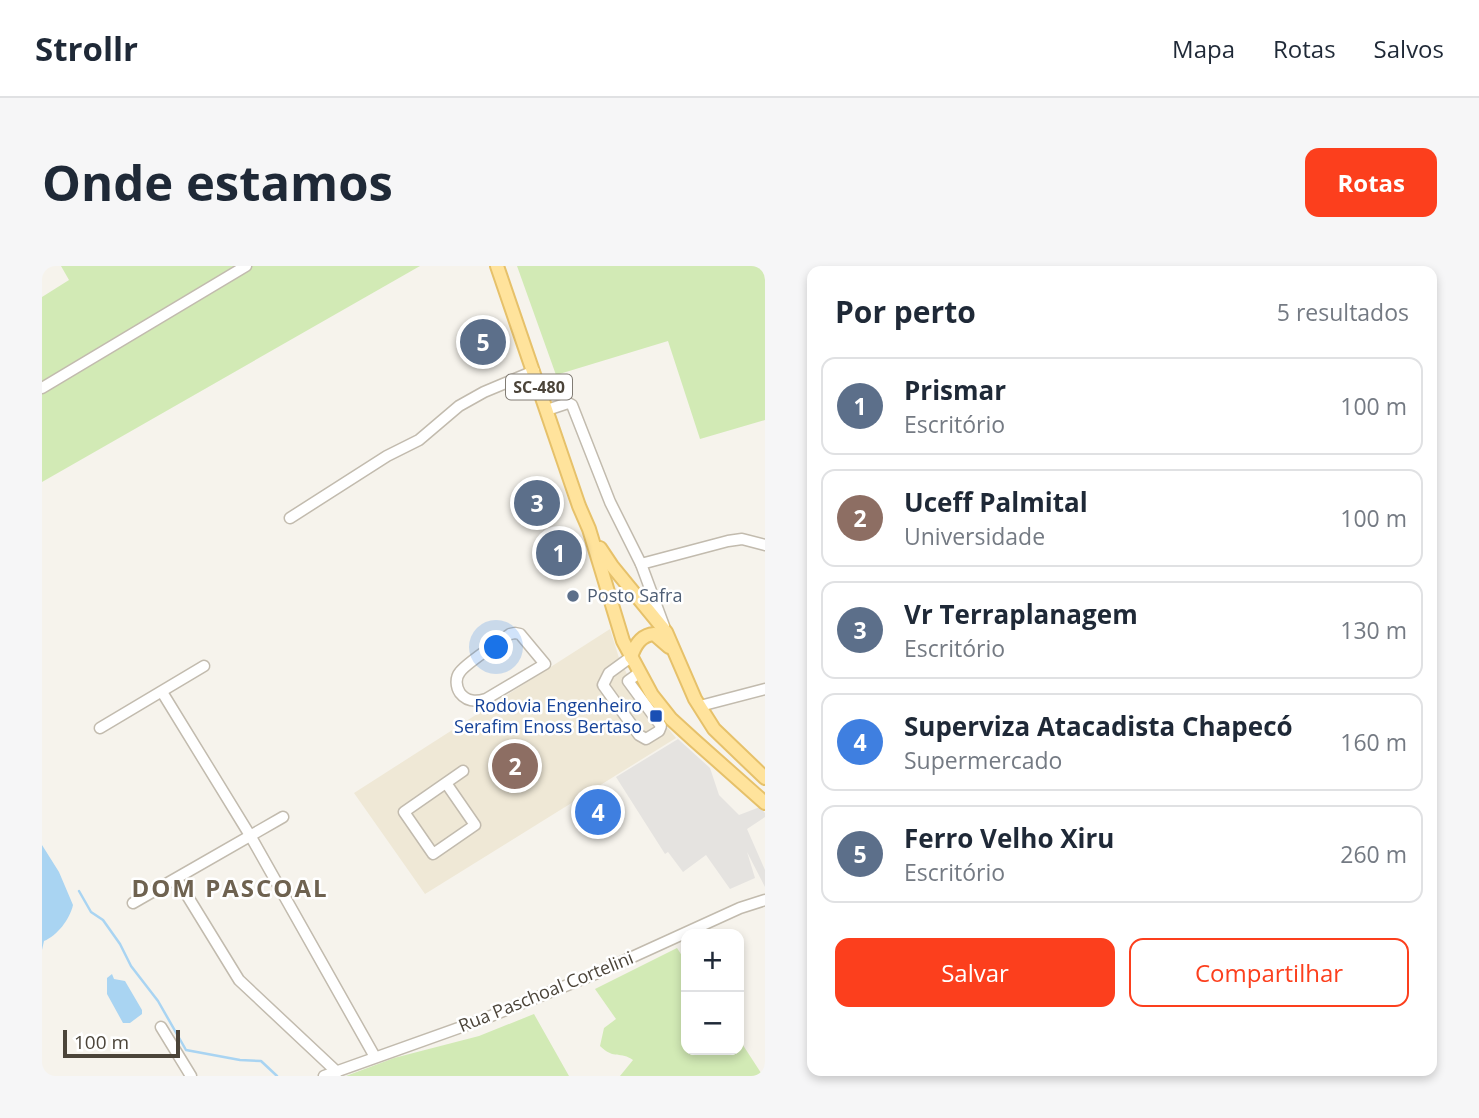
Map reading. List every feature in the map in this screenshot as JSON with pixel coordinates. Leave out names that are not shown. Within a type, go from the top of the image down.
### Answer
[{"type":"main road","name":"SC-480","points":[[498,267],[589,529],[616,621],[631,657],[633,677],[680,727],[765,803]]},
{"type":"main road","points":[[589,529],[612,566],[666,632],[700,706],[714,729],[765,778]]},
{"type":"main road","points":[[631,657],[634,648],[648,635],[654,634],[674,652]]},
{"type":"street","points":[[42,388],[246,266]]},
{"type":"street","points":[[290,518],[387,456],[419,440],[467,401],[534,371]]},
{"type":"street","points":[[547,410],[568,403],[572,405],[610,502],[642,564],[666,632]]},
{"type":"street","points":[[642,564],[728,541],[742,540],[765,545]]},
{"type":"street","points":[[510,634],[520,634],[545,664],[486,699],[476,702],[465,698],[458,691],[456,682],[460,672],[510,634]]},
{"type":"street","points":[[618,666],[633,677],[661,726],[659,732],[646,739],[639,735],[603,685],[609,673],[618,666],[631,657]]},
{"type":"street","points":[[100,728],[204,666]]},
{"type":"street","points":[[700,706],[765,689]]},
{"type":"street","points":[[162,692],[251,837],[375,1057]]},
{"type":"street","points":[[446,783],[475,825],[433,853],[404,812],[463,771]]},
{"type":"street","points":[[133,903],[283,817]]},
{"type":"street","points":[[177,879],[239,980],[337,1072]]},
{"type":"street","name":"Rua Paschoal Cortelini","points":[[324,1076],[481,1020],[595,974],[740,908],[765,900]]},
{"type":"street","points":[[161,1027],[191,1076]]},
{"type":"shaded area","points":[[610,629],[619,658],[632,684],[676,738],[425,894],[354,793]]},
{"type":"shaded area","points":[[678,739],[710,768],[719,795],[739,815],[760,807],[765,813],[765,817],[747,829],[765,870],[765,887],[747,852],[755,878],[730,889],[706,855],[683,872],[668,852],[665,854],[616,777]]},
{"type":"green space","points":[[61,266],[420,266],[42,482],[42,297],[69,280]]},
{"type":"green space","points":[[517,266],[765,266],[765,420],[700,439],[668,341],[556,375]]},
{"type":"green space","points":[[677,948],[681,954],[681,1055],[744,1055],[744,1047],[763,1076],[620,1076],[633,1060],[609,1053],[600,1046],[604,1028],[616,1019],[595,989]]},
{"type":"green space","points":[[534,1014],[569,1076],[346,1076],[394,1058],[479,1036]]},
{"type":"water","points":[[42,845],[59,872],[73,905],[62,926],[44,941],[42,950]]},
{"type":"water","points":[[112,974],[114,979],[125,981],[142,1010],[142,1014],[130,1023],[123,1023],[107,994],[107,978]]},
{"type":"waterway","points":[[79,891],[91,912],[103,920],[120,944],[131,966],[158,1001],[186,1050],[261,1061],[277,1076]]},
{"type":"place","name":"Ferro Velho Xiru","points":[[483,342]]},
{"type":"place","name":"Vr Terraplanagem","points":[[537,503]]},
{"type":"place","name":"Prismar","points":[[559,553]]},
{"type":"place","name":"Posto Safra","points":[[573,596]]},
{"type":"place","name":"Rodovia Engenheiro Serafim Enoss Bertaso","points":[[656,716]]},
{"type":"place","name":"Uceff Palmital","points":[[515,766]]},
{"type":"place","name":"Superviza Atacadista Chapecó","points":[[598,812]]},
{"type":"district","name":"DOM PASCOAL","points":[[230,889]]}]
